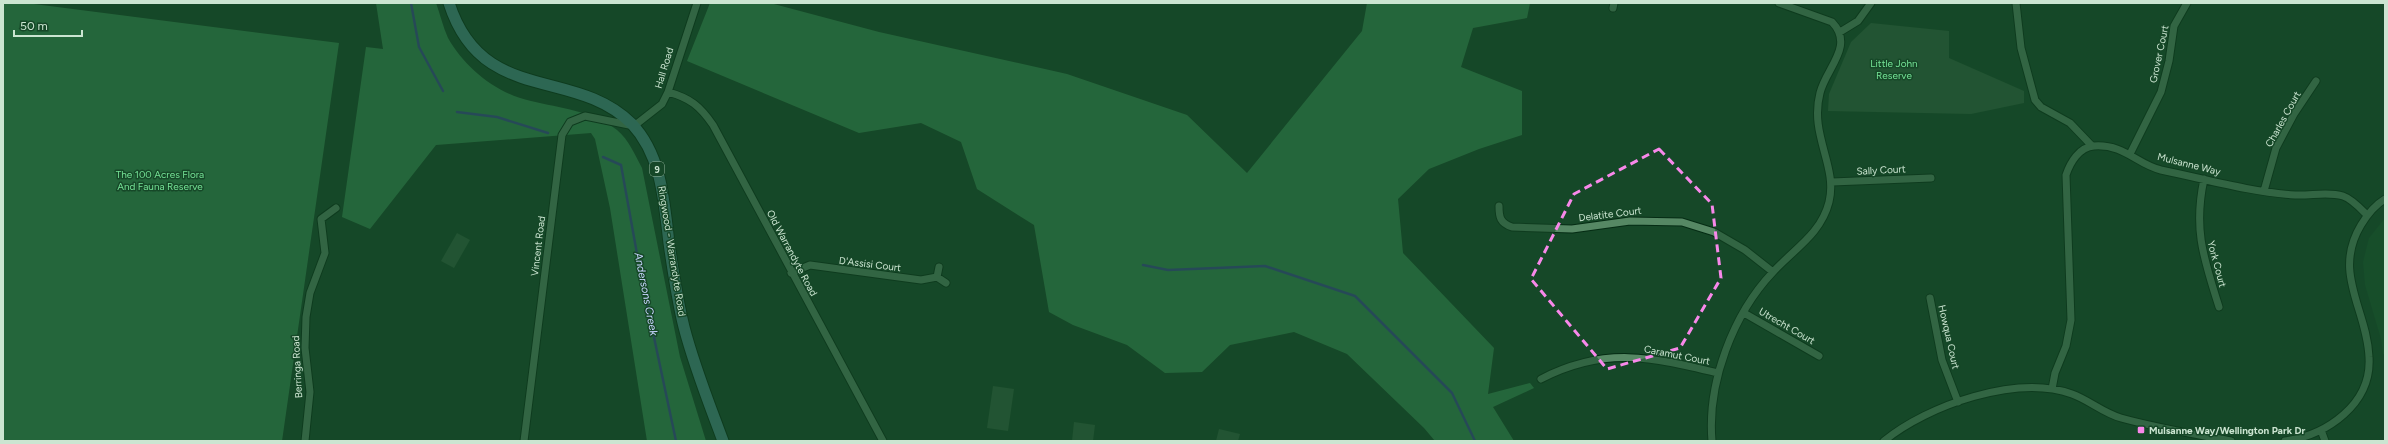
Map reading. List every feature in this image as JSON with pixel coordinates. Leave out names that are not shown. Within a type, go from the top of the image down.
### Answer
[{"type":"main road","name":"Ringwood - Warrandyte Road","points":[[449,3],[454,18],[470,42],[497,67],[516,76],[583,95],[606,104],[620,113],[634,126],[655,163],[661,183],[676,290],[684,326],[691,354],[723,441]]},
{"type":"street","name":"Hall Road","points":[[634,126],[662,104],[668,92],[697,3]]},
{"type":"street","points":[[1712,441],[1711,428],[1718,373],[1730,341],[1744,313],[1773,272],[1800,248],[1820,223],[1829,203],[1832,182],[1818,133],[1816,113],[1820,92],[1840,49],[1840,32],[1832,22],[1825,18],[1779,3]]},
{"type":"street","points":[[1840,32],[1858,21],[1871,3]]},
{"type":"street","points":[[2016,3],[2021,48],[2034,100],[2041,107],[2070,123],[2092,146],[2075,159],[2066,175],[2071,320],[2066,346],[2055,373],[2052,389]]},
{"type":"street","name":"Grover Court","points":[[2130,154],[2161,92],[2169,61],[2174,26],[2187,3]]},
{"type":"street","name":"Charles Court","points":[[2264,191],[2276,148],[2294,114],[2316,81]]},
{"type":"street","name":"Old Warrandyte Road","points":[[668,92],[694,102],[706,114],[883,441]]},
{"type":"street","name":"Vincent Road","points":[[524,441],[562,135],[570,122],[585,116],[634,126]]},
{"type":"street","name":"Mulsanne Way","points":[[2092,146],[2105,146],[2130,154],[2157,169],[2264,191],[2296,195],[2322,194],[2344,196],[2367,214]]},
{"type":"street","name":"Sally Court","points":[[1832,182],[1931,178]]},
{"type":"street","name":"York Court","points":[[2204,179],[2198,204],[2199,229],[2202,250],[2219,307]]},
{"type":"street","points":[[2285,441],[2320,430],[2341,418],[2353,406],[2366,378],[2369,358],[2367,338],[2350,284],[2348,268],[2350,251],[2357,232],[2367,214],[2385,198]]},
{"type":"street","name":"Delatite Court","points":[[1499,206],[1500,217],[1504,224],[1512,227],[1572,229],[1636,220],[1682,222],[1714,232],[1745,250],[1773,272]]},
{"type":"street","name":"Berringa Road","points":[[308,441],[310,392],[304,348],[306,317],[310,293],[325,253],[321,219],[336,208]]},
{"type":"street","name":"D'Assisi Court","points":[[791,273],[810,265],[921,280],[938,277]]},
{"type":"street","points":[[939,267],[938,277],[946,283]]},
{"type":"street","name":"Howqua Court","points":[[1930,298],[1942,360],[1958,402]]},
{"type":"street","name":"Utrecht Court","points":[[1744,313],[1820,356]]},
{"type":"street","name":"Caramut Court","points":[[1541,379],[1561,369],[1600,359],[1623,356],[1650,358],[1718,373]]},
{"type":"street","points":[[1884,441],[1922,418],[1958,402],[2002,390],[2032,387],[2052,389],[2072,394],[2120,418],[2230,441]]},
{"type":"street","points":[[2320,430],[2325,441]]},
{"type":"highlighted area","points":[[1659,149],[1712,204],[1721,278],[1680,348],[1607,369],[1531,279],[1574,194]]},
{"type":"shaded area","points":[[2385,218],[2385,355],[2383,354],[2381,339],[2365,285],[2363,262],[2369,238]]},
{"type":"green space","name":"The 100 Acres Flora And Fauna Reserve","points":[[3,3],[26,3],[339,43],[282,441],[3,441]]},
{"type":"green space","points":[[376,3],[436,3],[448,38],[455,49],[463,60],[494,86],[518,98],[576,111],[597,118],[617,130],[625,138],[642,168],[680,357],[706,441],[647,441],[610,208],[595,139],[591,133],[436,145],[370,229],[342,217],[366,47],[383,49]]},
{"type":"green space","points":[[710,3],[770,3],[879,32],[1067,74],[1187,115],[1247,173],[1362,31],[1367,3],[1530,3],[1527,18],[1473,28],[1461,67],[1522,91],[1522,135],[1479,149],[1429,169],[1398,199],[1403,253],[1494,348],[1488,394],[1530,383],[1534,388],[1493,407],[1514,441],[1435,441],[1424,428],[1347,354],[1294,332],[1230,345],[1202,372],[1165,373],[1127,345],[1073,325],[1049,312],[1034,225],[977,189],[961,142],[921,123],[859,133],[687,61]]},
{"type":"green space","name":"Little John Reserve","points":[[1871,23],[1949,31],[1949,58],[2024,91],[2024,103],[1971,114],[1828,111],[1829,94],[1851,42]]},
{"type":"green space","points":[[457,233],[470,240],[454,268],[441,261]]},
{"type":"green space","points":[[993,386],[1014,389],[1008,431],[987,428]]},
{"type":"green space","points":[[1074,422],[1095,425],[1093,441],[1072,441]]},
{"type":"green space","points":[[1219,429],[1240,434],[1238,441],[1216,441]]},
{"type":"waterway","name":"Andersons Creek","points":[[411,3],[419,47],[443,91]]},
{"type":"waterway","name":"Andersons Creek","points":[[457,112],[497,117],[548,133]]},
{"type":"waterway","name":"Andersons Creek","points":[[603,157],[621,165],[641,276],[676,441]]},
{"type":"waterway","points":[[1143,265],[1168,270],[1265,266],[1355,296],[1452,393],[1475,441]]},
{"type":"place","name":"Mulsanne Way/Wellington Park Dr","points":[[2141,430]]}]
